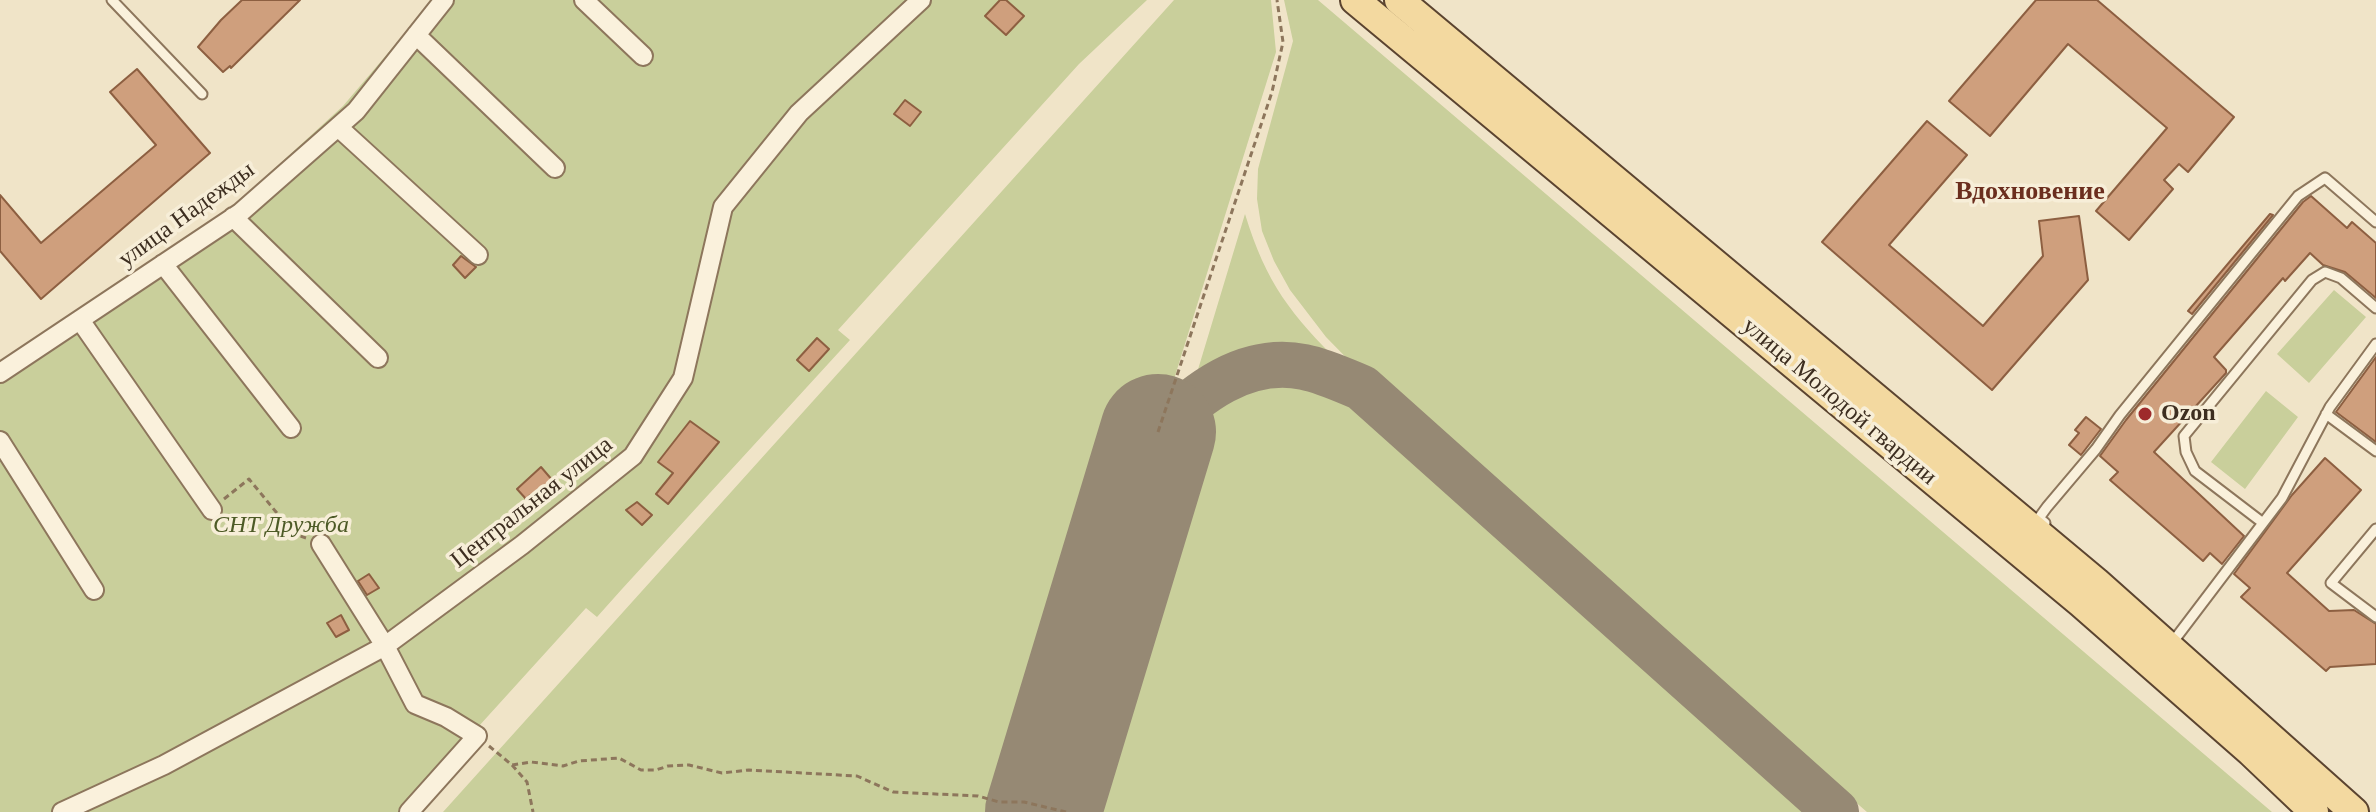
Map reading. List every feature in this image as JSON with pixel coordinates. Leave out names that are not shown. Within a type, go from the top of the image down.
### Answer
[{"type":"main road","name":"улица Молодой гвардии","points":[[1355,0],[2081,603],[2251,752],[2314,812]]},
{"type":"main road","name":"улица Молодой гвардии","points":[[1399,0],[2041,524],[2171,635],[2354,812]]},
{"type":"street","name":"улица Надежды","points":[[0,373],[233,217],[356,111],[444,0]]},
{"type":"street","points":[[584,0],[643,56]]},
{"type":"street","name":"Центральная улица","points":[[62,812],[164,765],[385,646],[522,545],[633,456],[683,378],[723,207],[799,113],[921,0]]},
{"type":"street","points":[[416,35],[555,168]]},
{"type":"street","points":[[338,127],[478,255]]},
{"type":"street","points":[[233,217],[378,358]]},
{"type":"street","points":[[163,264],[291,428]]},
{"type":"street","points":[[80,320],[212,510]]},
{"type":"street","points":[[0,441],[94,590]]},
{"type":"street","points":[[321,544],[385,646],[415,704],[446,717],[477,736],[409,812]]},
{"type":"lane","points":[[112,0],[202,94]]},
{"type":"lane","points":[[2041,524],[2298,196],[2325,178],[2376,222]]},
{"type":"lane","points":[[2263,523],[2195,471],[2186,452],[2184,436],[2312,280],[2325,272],[2341,278],[2376,308]]},
{"type":"lane","points":[[2171,635],[2282,498],[2326,414],[2376,344]]},
{"type":"lane","points":[[2326,414],[2376,451]]},
{"type":"lane","points":[[2376,529],[2331,583],[2376,617]]},
{"type":"path","points":[[1158,432],[1272,92],[1283,42],[1277,0]]},
{"type":"path","points":[[212,510],[249,479],[294,534],[321,544]]},
{"type":"path","points":[[477,736],[527,782],[533,812]]},
{"type":"path","points":[[512,765],[531,762],[563,766],[579,761],[619,758],[641,770],[689,765],[722,773],[749,770],[857,776],[893,792],[978,796],[1066,812]]},
{"type":"green space","name":"СНТ Дружба","points":[[433,0],[1147,0],[1079,64],[838,330],[850,340],[597,617],[586,608],[401,812],[0,812],[0,363],[169,265],[343,106]]},
{"type":"green space","points":[[1174,0],[1271,0],[1276,52],[1039,812],[443,812]]},
{"type":"green space","points":[[1284,0],[1318,0],[2272,812],[1867,812],[1372,384],[1326,337],[1290,290],[1262,231],[1257,199],[1258,169],[1293,41]]},
{"type":"green space","points":[[1245,214],[1262,260],[1282,297],[1342,365],[1300,356],[1258,355],[1230,362],[1193,386]]},
{"type":"green space","points":[[2334,290],[2366,317],[2309,383],[2277,354]]},
{"type":"green space","points":[[1282,371],[1321,380],[1356,398],[1814,812],[1062,812],[1179,437],[1199,405],[1210,394],[1239,379]]},
{"type":"green space","points":[[2266,391],[2298,417],[2245,489],[2211,462]]},
{"type":"building","points":[[242,0],[300,0],[231,68],[223,72],[198,47]]},
{"type":"building","points":[[1000,0],[1006,0],[1024,16],[1006,35],[985,16]]},
{"type":"building","points":[[2036,0],[2097,0],[2234,117],[2188,172],[2179,164],[2164,180],[2173,189],[2129,240],[2096,211],[2167,128],[2068,44],[1990,136],[1949,101]]},
{"type":"building","points":[[137,69],[210,153],[41,299],[0,251],[0,195],[41,243],[156,145],[110,92]]},
{"type":"building","points":[[905,100],[921,112],[910,126],[894,114]]},
{"type":"building","points":[[1927,121],[1967,155],[1889,245],[1983,326],[2043,256],[2039,221],[2079,216],[2088,280],[1992,390],[1822,242]]},
{"type":"building","points":[[2311,196],[2347,228],[2352,222],[2376,243],[2376,298],[2345,272],[2323,265],[2310,253],[2285,281],[2283,278],[2214,357],[2226,373],[2154,452],[2244,536],[2222,564],[2210,553],[2203,561],[2110,480],[2118,472],[2100,456],[2126,420]]},
{"type":"building","points":[[2270,214],[2273,215],[2192,314],[2188,311]]},
{"type":"building","points":[[461,256],[476,267],[465,278],[453,265]]},
{"type":"building","points":[[817,338],[829,349],[809,371],[797,360]]},
{"type":"building","points":[[2376,357],[2376,442],[2336,412]]},
{"type":"building","points":[[2086,417],[2101,429],[2081,455],[2069,445],[2079,433],[2075,430]]},
{"type":"building","points":[[690,421],[719,442],[668,504],[656,494],[673,473],[658,462]]},
{"type":"building","points":[[2325,458],[2361,490],[2287,573],[2329,611],[2354,610],[2376,624],[2376,664],[2330,667],[2326,671],[2241,597],[2250,588],[2234,574],[2292,495]]},
{"type":"building","points":[[541,467],[559,488],[539,506],[530,495],[526,499],[517,489]]},
{"type":"building","points":[[637,502],[652,515],[642,525],[626,510]]},
{"type":"building","points":[[369,574],[379,588],[367,595],[358,581]]},
{"type":"building","points":[[341,615],[349,630],[336,637],[327,623]]},
{"type":"taxiway","points":[[1158,432],[1205,392],[1242,372],[1262,367],[1304,367],[1362,388],[1836,812]]},
{"type":"runway","points":[[1043,812],[1158,432]]},
{"type":"place","name":"Ozon","points":[[2145,414]]},
{"type":"district","name":"Вдохновение","points":[[2030,192]]}]
